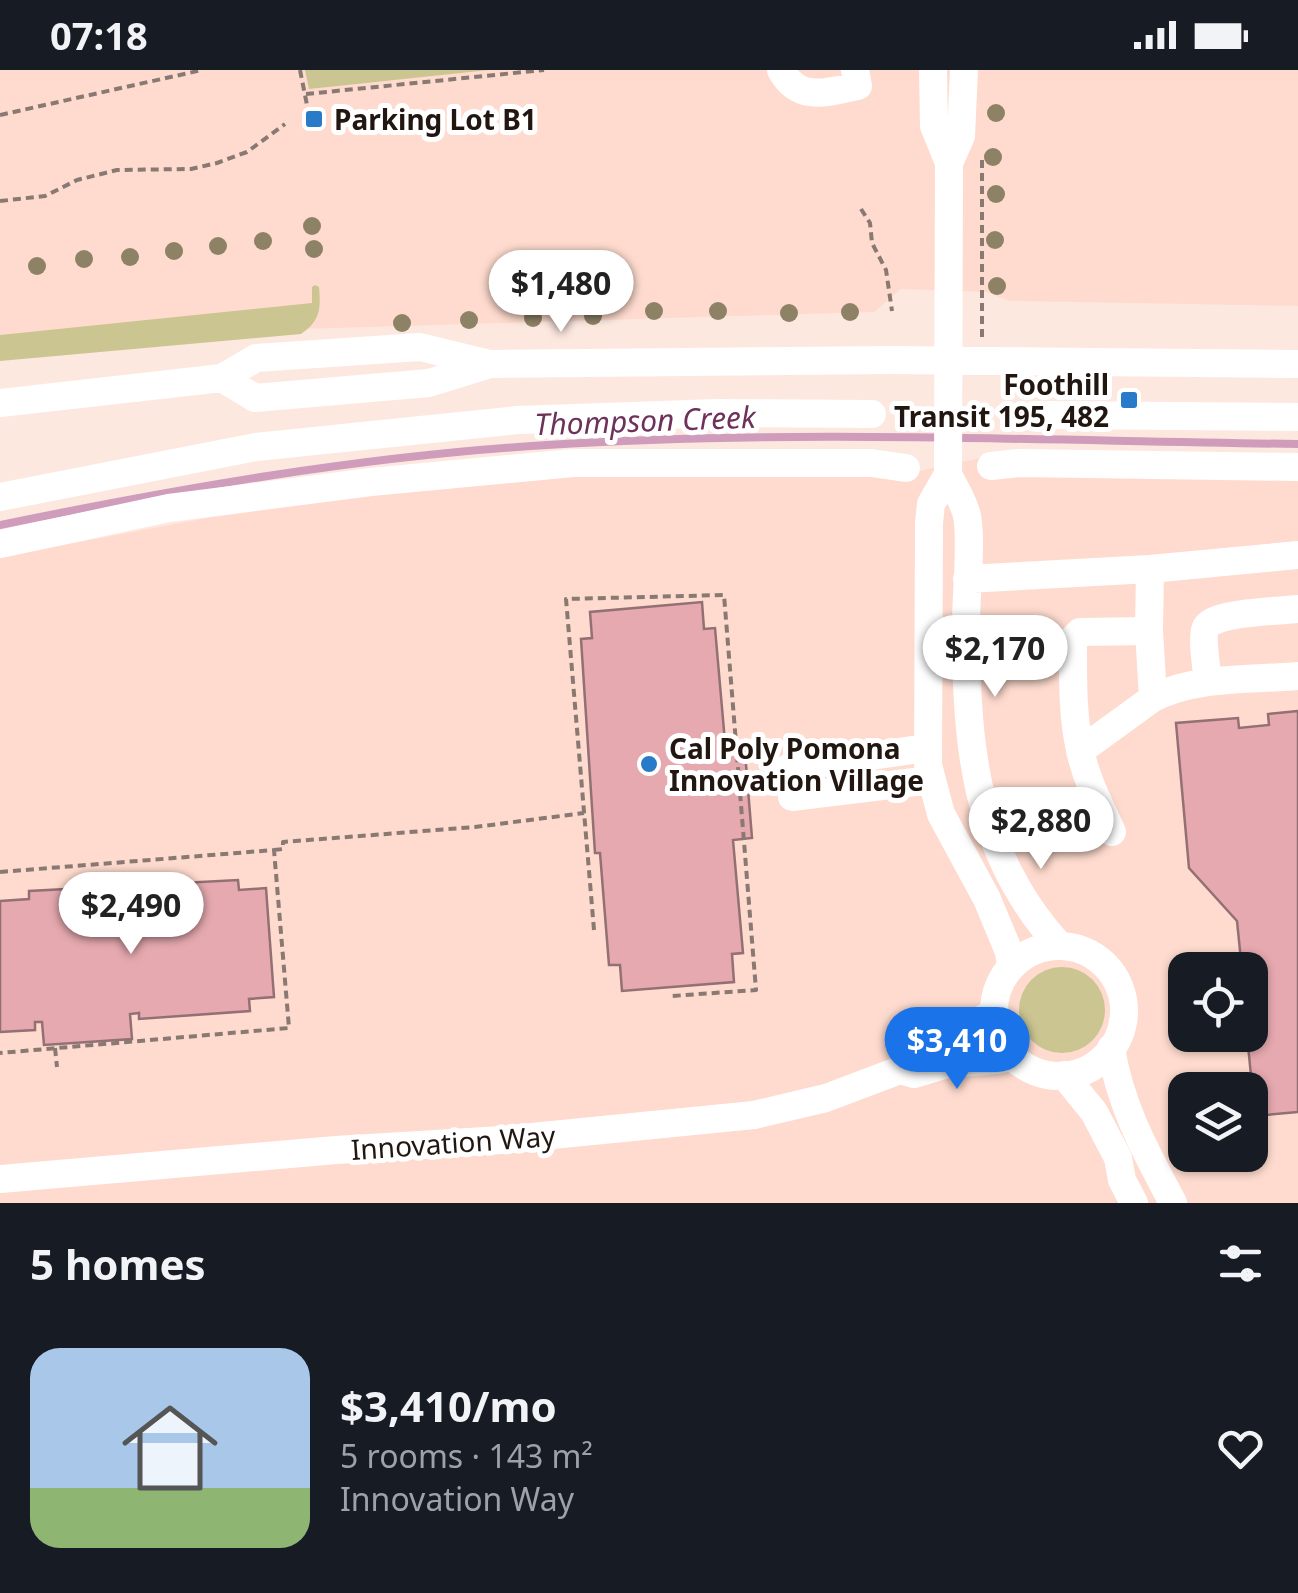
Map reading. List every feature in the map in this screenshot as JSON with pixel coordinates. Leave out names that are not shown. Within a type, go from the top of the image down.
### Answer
[{"type":"street","points":[[781,70],[792,86],[808,94],[857,78]]},
{"type":"street","points":[[933,70],[934,126],[949,163],[949,467],[967,516],[967,709],[978,785],[999,855],[1025,904],[1060,946]]},
{"type":"street","points":[[949,163],[960,136],[964,70]]},
{"type":"street","points":[[0,403],[222,378],[256,358],[420,347],[490,364],[1298,364]]},
{"type":"street","points":[[222,378],[255,398],[430,383],[490,364]]},
{"type":"street","points":[[0,497],[256,447],[478,424],[717,414],[872,414]]},
{"type":"street","points":[[1048,415],[1298,417]]},
{"type":"street","points":[[0,544],[169,508],[371,482],[573,463],[872,463],[906,468]]},
{"type":"street","points":[[991,466],[1019,463],[1298,467]]},
{"type":"street","points":[[949,467],[930,504],[926,748],[942,814],[987,899],[1011,966]]},
{"type":"street","points":[[966,579],[1150,569],[1298,555]]},
{"type":"street","points":[[1150,569],[1154,698]]},
{"type":"street","points":[[1208,682],[1205,634],[1211,622],[1222,617],[1298,609]]},
{"type":"street","points":[[1112,832],[1080,751],[1073,696],[1073,639],[1080,632],[1150,632]]},
{"type":"street","points":[[1080,751],[1169,690],[1208,682],[1298,676]]},
{"type":"street","points":[[788,768],[926,748]]},
{"type":"street","points":[[792,797],[931,780]]},
{"type":"street","points":[[1060,946],[1076,948],[1103,963],[1120,989],[1123,1020],[1112,1048],[1090,1067],[1064,1076],[1045,1074],[1012,1056],[1002,1043],[994,1013],[998,988],[1011,966],[1042,948],[1060,946]]},
{"type":"street","name":"Innovation Way","points":[[0,1180],[336,1150],[502,1140],[754,1115],[826,1098],[900,1070],[910,1057],[994,1013]]},
{"type":"street","points":[[1112,1048],[1117,1084],[1128,1118],[1173,1203]]},
{"type":"street","name":"Innovation Way","points":[[900,1070],[914,1074],[948,1064],[1012,1056]]},
{"type":"street","points":[[1064,1076],[1094,1112],[1118,1158],[1122,1180],[1134,1203]]},
{"type":"path","points":[[0,115],[202,70]]},
{"type":"path","points":[[300,70],[308,110]]},
{"type":"path","points":[[306,94],[544,70]]},
{"type":"path","points":[[0,201],[45,196],[77,180],[117,170],[191,169],[218,162],[246,152],[284,124]]},
{"type":"path","points":[[982,155],[982,362]]},
{"type":"path","points":[[861,209],[870,223],[872,243],[886,270],[892,311]]},
{"type":"path","points":[[594,930],[566,600],[724,595],[756,990],[672,996]]},
{"type":"path","points":[[0,872],[274,850],[283,849],[283,842],[475,827],[584,813]]},
{"type":"path","points":[[0,1053],[289,1028],[274,850]]},
{"type":"path","points":[[55,1048],[56,1067]]},
{"type":"shaded area","points":[[0,70],[1298,70],[1298,306],[1009,301],[987,292],[901,289],[874,312],[301,329],[0,357]]},
{"type":"shaded area","points":[[305,70],[489,70],[309,89]]},
{"type":"shaded area","points":[[315,285],[319,287],[318,314],[301,334],[0,361],[0,335],[312,303]]},
{"type":"shaded area","name":"Cal Poly Pomona Innovation Village","points":[[999,454],[1298,463],[1298,1203],[0,1203],[0,557],[207,518],[382,493],[611,472],[896,476]]},
{"type":"shaded area","points":[[1062,967],[1079,970],[1093,979],[1102,993],[1102,1027],[1093,1041],[1079,1050],[1062,1053],[1045,1050],[1031,1041],[1022,1027],[1019,1010],[1022,993],[1031,979],[1045,970]]},
{"type":"building","points":[[702,602],[704,629],[715,628],[725,742],[744,740],[752,838],[733,840],[743,953],[732,954],[734,982],[622,991],[620,965],[609,965],[600,853],[595,853],[581,639],[592,638],[590,612]]},
{"type":"building","points":[[1298,711],[1298,1112],[1268,1115],[1268,1072],[1251,1072],[1249,1052],[1268,1052],[1268,952],[1240,952],[1237,921],[1189,868],[1176,723],[1238,718],[1239,728],[1269,725],[1268,714]]},
{"type":"building","points":[[238,880],[239,890],[266,888],[274,997],[249,999],[250,1011],[139,1019],[139,1013],[130,1014],[132,1039],[44,1045],[42,1022],[35,1022],[35,1030],[0,1032],[0,901],[29,899],[29,891]]},
{"type":"waterway","name":"Thompson Creek","points":[[0,525],[272,475],[409,457],[547,445],[829,437],[1298,444]]},
{"type":"place","name":"Parking Lot B1","points":[[314,119]]},
{"type":"place","name":"Foothill Transit 195, 482","points":[[1129,400]]},
{"type":"place","name":"Cal Poly Pomona Innovation Village","points":[[649,764]]}]
